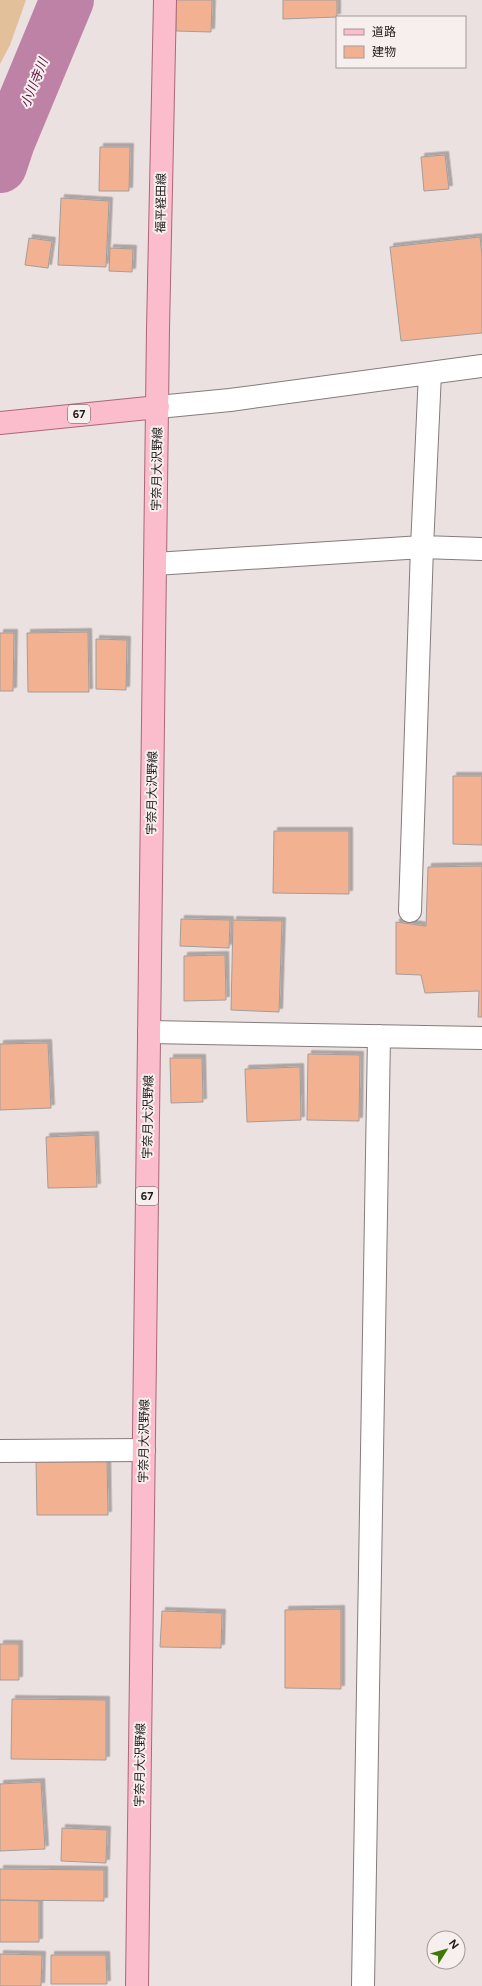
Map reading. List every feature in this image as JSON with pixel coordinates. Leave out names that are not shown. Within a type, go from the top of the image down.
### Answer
[{"type":"main road","name":"福平経田線","points":[[158,407],[165,0]]},
{"type":"main road","name":"67","points":[[0,424],[158,407]]},
{"type":"main road","name":"宇奈月大沢野線","points":[[137,1986],[158,407]]},
{"type":"street","points":[[158,407],[230,400],[482,366]]},
{"type":"street","points":[[410,911],[422,547],[430,373]]},
{"type":"street","points":[[155,564],[422,547],[482,549]]},
{"type":"street","points":[[149,1032],[482,1038]]},
{"type":"street","points":[[363,1986],[379,1036]]},
{"type":"street","points":[[0,1452],[144,1450]]},
{"type":"shaded area","points":[[0,0],[26,0],[10,45],[0,64]]},
{"type":"building","points":[[176,0],[212,0],[211,32],[176,31]]},
{"type":"building","points":[[283,0],[337,0],[336,17],[283,19]]},
{"type":"building","points":[[100,147],[130,147],[129,191],[99,191]]},
{"type":"building","points":[[445,155],[449,189],[424,191],[421,157]]},
{"type":"building","points":[[61,198],[109,201],[106,267],[58,265]]},
{"type":"building","points":[[480,237],[482,256],[482,333],[401,341],[390,247]]},
{"type":"building","points":[[29,238],[52,241],[48,268],[25,265]]},
{"type":"building","points":[[110,248],[133,249],[132,272],[109,271]]},
{"type":"building","points":[[88,632],[89,692],[28,692],[27,633]]},
{"type":"building","points":[[0,633],[14,633],[13,691],[0,691]]},
{"type":"building","points":[[96,639],[127,640],[126,690],[96,689]]},
{"type":"building","points":[[453,776],[482,776],[482,845],[453,844]]},
{"type":"building","points":[[274,831],[349,831],[349,894],[273,893]]},
{"type":"building","points":[[482,866],[482,1017],[478,1017],[479,991],[425,993],[421,975],[396,974],[396,922],[426,926],[428,867]]},
{"type":"building","points":[[181,919],[230,920],[229,948],[180,946]]},
{"type":"building","points":[[233,920],[282,921],[279,1012],[231,1010]]},
{"type":"building","points":[[225,955],[226,1000],[184,1001],[184,956]]},
{"type":"building","points":[[48,1043],[51,1108],[0,1110],[0,1044]]},
{"type":"building","points":[[308,1054],[360,1055],[359,1121],[307,1120]]},
{"type":"building","points":[[170,1058],[202,1058],[203,1102],[171,1103]]},
{"type":"building","points":[[300,1067],[301,1120],[247,1122],[245,1069]]},
{"type":"building","points":[[95,1135],[97,1187],[48,1188],[46,1137]]},
{"type":"building","points":[[107,1460],[108,1515],[37,1515],[36,1461]]},
{"type":"building","points":[[341,1609],[341,1689],[285,1688],[285,1610]]},
{"type":"building","points":[[162,1611],[222,1613],[221,1648],[160,1647]]},
{"type":"building","points":[[0,1644],[19,1644],[19,1680],[0,1680]]},
{"type":"building","points":[[12,1699],[106,1700],[106,1760],[11,1759]]},
{"type":"building","points":[[41,1782],[45,1849],[0,1851],[0,1784]]},
{"type":"building","points":[[62,1828],[107,1830],[106,1863],[61,1861]]},
{"type":"building","points":[[0,1869],[104,1870],[104,1901],[0,1900]]},
{"type":"building","points":[[0,1900],[39,1901],[39,1942],[0,1942]]},
{"type":"building","points":[[0,1954],[42,1955],[41,1986],[0,1986]]},
{"type":"building","points":[[51,1955],[106,1955],[107,1984],[51,1984]]},
{"type":"waterway","name":"小川寺川","points":[[0,166],[8,142],[67,0]]}]
